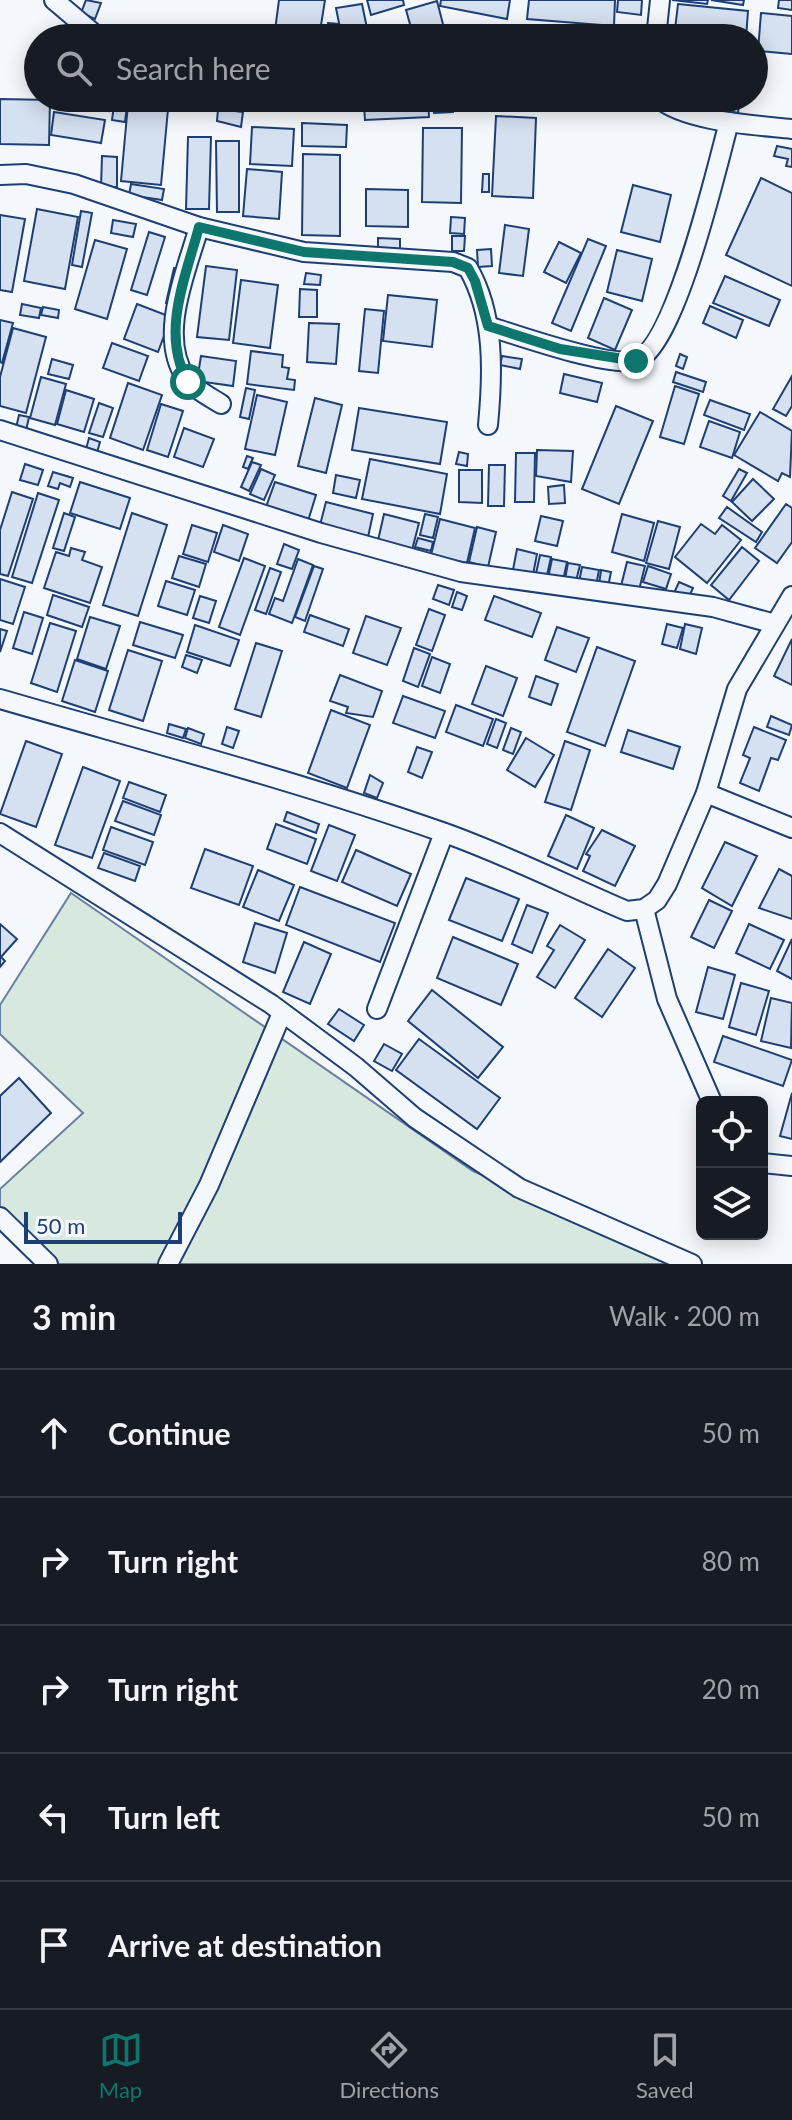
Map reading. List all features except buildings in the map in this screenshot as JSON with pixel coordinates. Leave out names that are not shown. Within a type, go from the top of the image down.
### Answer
[{"type":"street","points":[[54,0],[82,24]]},
{"type":"street","points":[[657,24],[660,0]]},
{"type":"street","points":[[691,112],[729,122],[792,129]]},
{"type":"street","points":[[488,326],[560,349],[620,360],[636,361],[654,348],[673,311],[729,122]]},
{"type":"street","points":[[0,175],[26,174],[74,184],[199,227],[304,252],[453,262],[468,268],[488,326],[492,383],[488,425]]},
{"type":"street","points":[[199,227],[178,306],[174,338],[180,368],[188,382],[221,404]]},
{"type":"street","points":[[0,430],[321,533],[461,572],[713,607],[775,624]]},
{"type":"street","points":[[0,699],[224,763],[444,833],[627,911],[644,909],[657,900],[667,884],[706,793],[737,689],[792,596]]},
{"type":"street","points":[[706,793],[792,828]]},
{"type":"street","points":[[0,833],[282,1013],[415,1118],[519,1188],[692,1264]]},
{"type":"street","points":[[377,1009],[444,833]]},
{"type":"street","points":[[644,909],[667,999],[709,1096]]},
{"type":"street","points":[[168,1264],[209,1185],[282,1013]]},
{"type":"street","points":[[768,1164],[792,1166]]},
{"type":"street","points":[[0,1217],[48,1264]]},
{"type":"shaded area","points":[[71,893],[473,1171],[691,1264],[46,1264],[0,1213],[0,1189],[83,1113],[0,1034],[0,1005]]},
{"type":"route","points":[[188,382],[180,368],[174,338],[178,306],[199,227],[304,252],[453,262],[468,268],[488,326],[560,349],[636,361]]}]
